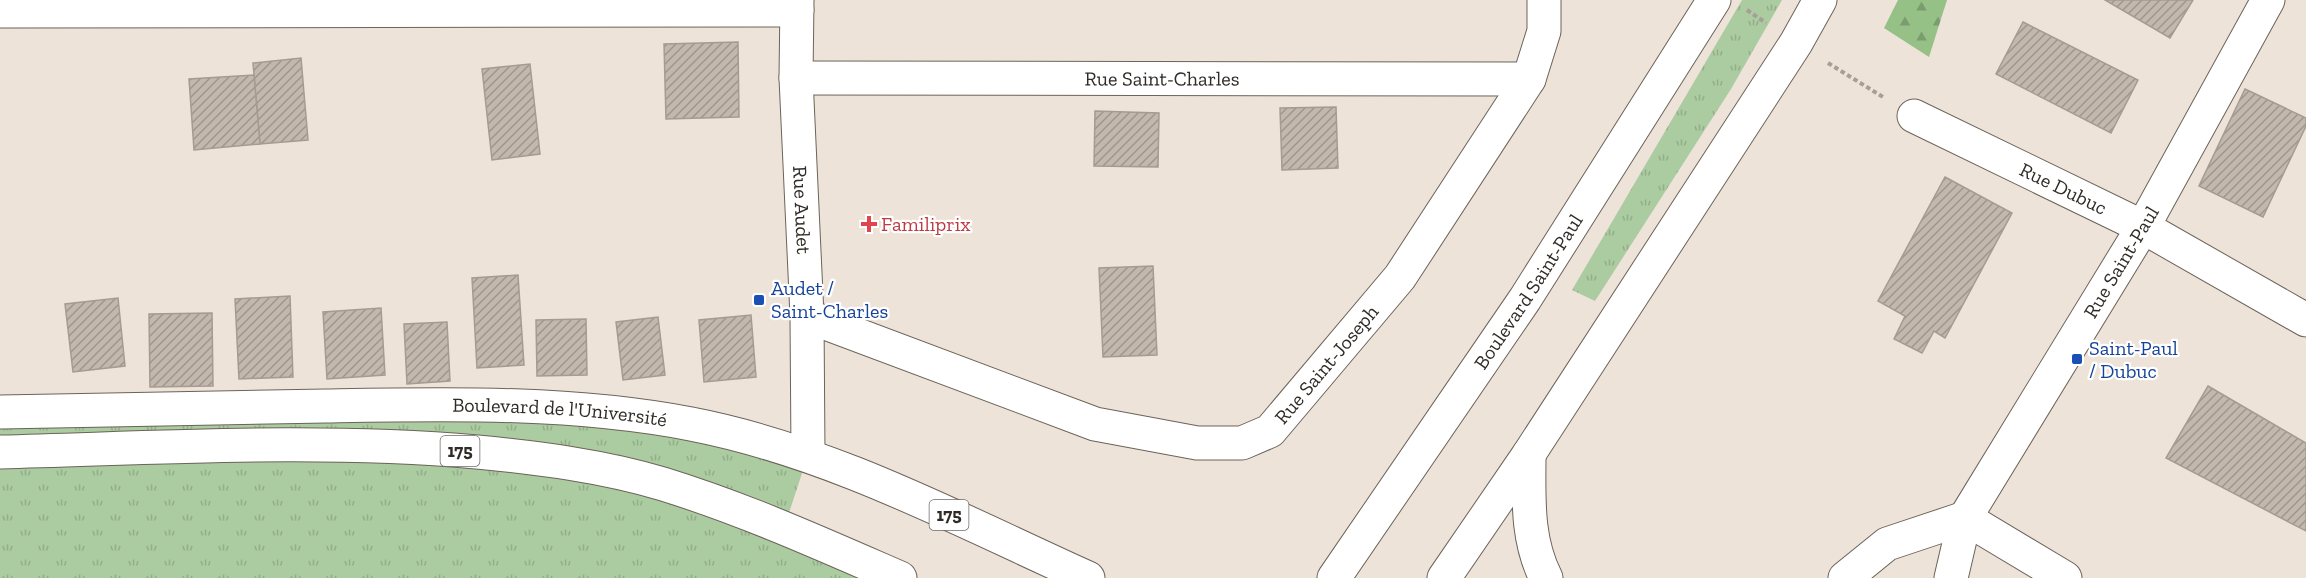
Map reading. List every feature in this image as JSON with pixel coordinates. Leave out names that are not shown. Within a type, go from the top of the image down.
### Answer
[{"type":"street","name":"Rue Saint-Joseph","points":[[807,316],[1095,424],[1197,443],[1242,443],[1270,431],[1400,277],[1528,79],[1544,32],[1544,0]]},
{"type":"street","name":"Boulevard Saint-Paul","points":[[1334,578],[1525,299],[1714,0]]},
{"type":"street","points":[[1444,578],[1529,454],[1796,44],[1820,0]]},
{"type":"street","name":"Rue Saint-Paul","points":[[1952,578],[1965,518],[2144,227],[2268,0]]},
{"type":"street","points":[[0,11],[797,5]]},
{"type":"street","name":"Rue Audet","points":[[797,5],[796,78],[807,316],[808,455]]},
{"type":"street","name":"Rue Saint-Charles","points":[[796,78],[1528,79]]},
{"type":"street","name":"Rue Dubuc","points":[[1914,116],[2144,227],[2306,320]]},
{"type":"street","name":"Boulevard de l'Université","points":[[0,412],[431,404],[565,408],[691,424],[808,455],[880,484],[1088,578]]},
{"type":"street","name":"175","points":[[0,452],[398,445],[549,459],[662,484],[784,528],[900,578]]},
{"type":"street","points":[[1529,454],[1530,519],[1536,559],[1546,578]]},
{"type":"street","points":[[1845,578],[1887,544],[1965,518],[2064,578]]},
{"type":"green space","points":[[1742,0],[1782,0],[1731,89],[1595,301],[1572,290]]},
{"type":"green space","points":[[1898,0],[1947,0],[1929,57],[1884,28]]},
{"type":"green space","points":[[431,404],[808,455],[784,528],[900,578],[0,578],[0,412]]},
{"type":"building","points":[[2105,0],[2193,0],[2170,38]]},
{"type":"building","points":[[2023,22],[2138,80],[2111,133],[1996,74]]},
{"type":"building","points":[[738,42],[739,117],[666,119],[664,44]]},
{"type":"building","points":[[301,58],[308,140],[260,144],[253,63]]},
{"type":"building","points":[[530,64],[540,154],[492,160],[482,69]]},
{"type":"building","points":[[254,75],[260,144],[194,150],[189,79]]},
{"type":"building","points":[[2245,89],[2306,118],[2306,126],[2263,217],[2199,186]]},
{"type":"building","points":[[1336,107],[1338,168],[1282,170],[1280,108]]},
{"type":"building","points":[[1095,111],[1159,113],[1158,167],[1094,166]]},
{"type":"building","points":[[1945,177],[2012,213],[1945,338],[1934,331],[1922,353],[1894,339],[1905,316],[1878,301]]},
{"type":"building","points":[[1153,266],[1157,355],[1103,357],[1099,268]]},
{"type":"building","points":[[518,275],[524,365],[477,368],[472,278]]},
{"type":"building","points":[[290,296],[293,377],[239,379],[235,299]]},
{"type":"building","points":[[118,298],[125,366],[73,372],[65,304]]},
{"type":"building","points":[[381,308],[385,375],[327,379],[323,312]]},
{"type":"building","points":[[212,313],[213,386],[150,387],[149,314]]},
{"type":"building","points":[[751,315],[756,377],[704,382],[699,320]]},
{"type":"building","points":[[658,317],[665,375],[623,380],[616,322]]},
{"type":"building","points":[[586,319],[587,375],[537,376],[536,320]]},
{"type":"building","points":[[447,322],[450,381],[407,384],[404,324]]},
{"type":"building","points":[[2208,386],[2306,443],[2306,531],[2166,458]]},
{"type":"place","name":"Familiprix","points":[[869,224]]},
{"type":"place","name":"Audet / Saint-Charles","points":[[759,300]]},
{"type":"place","name":"Saint-Paul / Dubuc","points":[[2077,359]]}]
